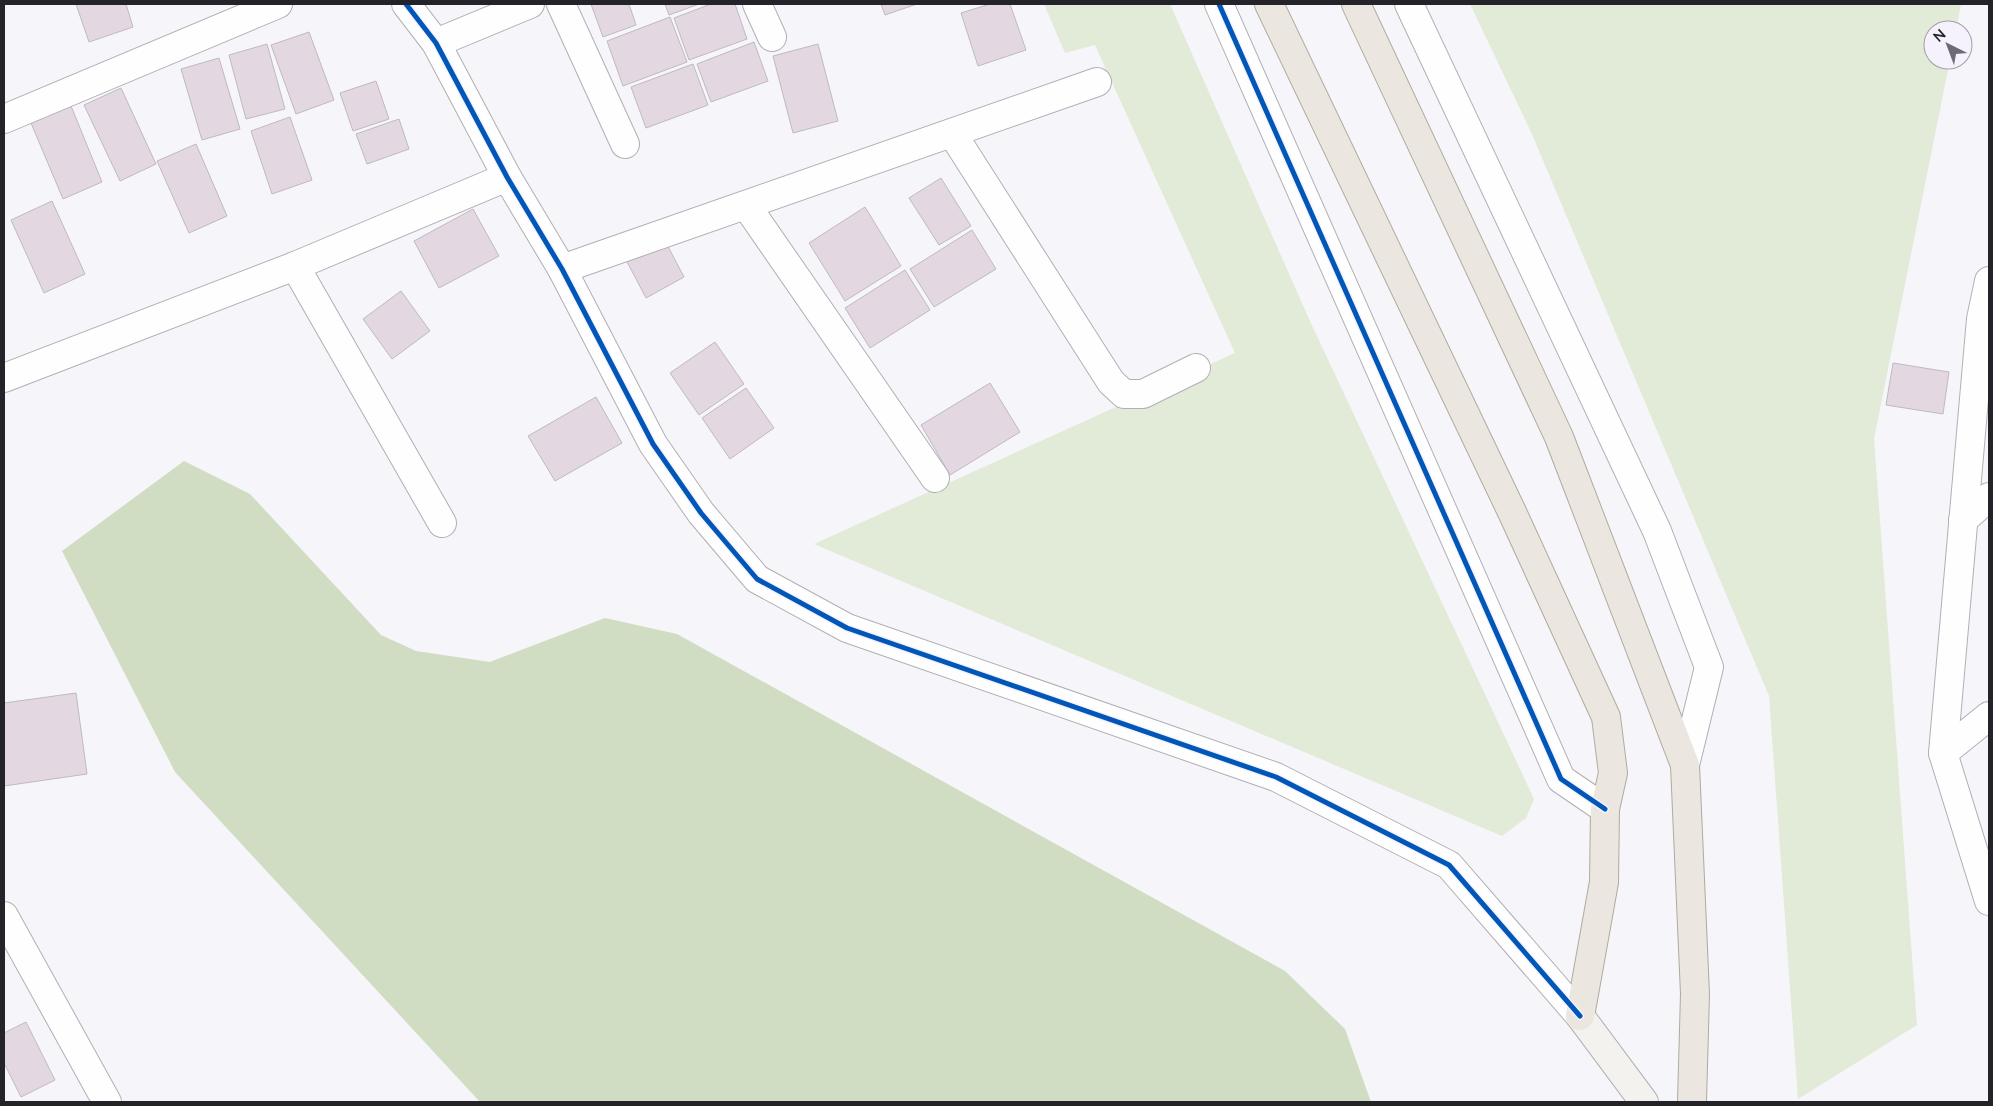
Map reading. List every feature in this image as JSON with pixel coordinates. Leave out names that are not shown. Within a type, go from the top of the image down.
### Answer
[{"type":"main road","points":[[1269,4],[1508,503],[1606,717],[1613,772],[1604,810],[1604,882],[1580,1016],[1644,1102]]},
{"type":"main road","points":[[1356,4],[1559,437],[1685,765],[1695,994],[1692,1102]]},
{"type":"street","points":[[4,118],[278,4]]},
{"type":"street","points":[[406,4],[436,44],[507,177],[562,269],[653,444],[702,514],[757,579],[847,628],[1276,777],[1449,865],[1580,1016]]},
{"type":"street","points":[[436,44],[530,4]]},
{"type":"street","points":[[561,4],[625,144]]},
{"type":"street","points":[[757,4],[772,37]]},
{"type":"street","points":[[1219,4],[1561,779],[1604,810]]},
{"type":"street","points":[[1409,4],[1657,531],[1709,667],[1685,765]]},
{"type":"street","points":[[562,269],[1097,82]]},
{"type":"street","points":[[952,133],[1106,374],[1124,394],[1143,394],[1196,368]]},
{"type":"street","points":[[4,378],[295,266],[507,177]]},
{"type":"street","points":[[746,205],[935,478]]},
{"type":"street","points":[[295,266],[442,524]]},
{"type":"street","points":[[1989,281],[1981,319],[1943,753],[1989,901]]},
{"type":"street","points":[[1963,520],[1989,497]]},
{"type":"street","points":[[1943,753],[1989,716]]},
{"type":"street","points":[[4,916],[11,945],[107,1102]]},
{"type":"green space","points":[[1044,4],[1170,4],[1309,319],[1534,799],[1526,818],[1502,836],[814,544],[1235,353],[1095,45],[1065,53]]},
{"type":"green space","points":[[1470,4],[1961,4],[1958,20],[1923,20],[1923,70],[1948,70],[1874,439],[1917,1025],[1798,1099],[1769,696],[1531,132]]},
{"type":"green space","points":[[184,461],[250,494],[381,635],[416,651],[490,662],[605,618],[677,634],[1285,971],[1345,1029],[1371,1102],[480,1102],[175,772],[62,551]]},
{"type":"building","points":[[76,4],[126,4],[133,27],[89,42]]},
{"type":"building","points":[[591,4],[629,4],[636,25],[603,37]]},
{"type":"building","points":[[665,4],[699,4],[669,15]]},
{"type":"building","points":[[711,4],[735,4],[747,39],[689,60],[674,18]]},
{"type":"building","points":[[881,4],[917,4],[885,15]]},
{"type":"building","points":[[990,4],[1010,4],[1026,50],[978,66],[961,13]]},
{"type":"building","points":[[670,17],[687,62],[623,86],[607,41]]},
{"type":"building","points":[[309,32],[334,100],[296,114],[271,45]]},
{"type":"building","points":[[754,42],[768,81],[711,102],[697,64]]},
{"type":"building","points":[[267,44],[285,109],[246,119],[229,55]]},
{"type":"building","points":[[818,44],[838,121],[793,133],[773,56]]},
{"type":"building","points":[[219,58],[240,129],[202,140],[181,69]]},
{"type":"building","points":[[693,64],[708,105],[646,128],[631,87]]},
{"type":"building","points":[[376,81],[389,119],[353,131],[340,93]]},
{"type":"building","points":[[121,88],[156,164],[120,181],[84,105]]},
{"type":"building","points":[[71,106],[102,182],[63,199],[31,123]]},
{"type":"building","points":[[290,117],[312,180],[272,194],[251,131]]},
{"type":"building","points":[[399,119],[409,149],[367,164],[356,134]]},
{"type":"building","points":[[196,144],[227,216],[189,233],[157,161]]},
{"type":"building","points":[[941,178],[971,226],[939,245],[909,198]]},
{"type":"building","points":[[52,201],[85,274],[44,293],[11,220]]},
{"type":"building","points":[[865,207],[901,266],[845,301],[809,243]]},
{"type":"building","points":[[473,209],[499,256],[439,288],[414,241]]},
{"type":"building","points":[[972,230],[996,269],[934,307],[910,269]]},
{"type":"building","points":[[662,235],[684,277],[646,298],[624,256]]},
{"type":"building","points":[[905,270],[930,310],[870,348],[845,308]]},
{"type":"building","points":[[401,291],[430,331],[392,359],[363,319]]},
{"type":"building","points":[[715,342],[744,384],[699,415],[670,373]]},
{"type":"building","points":[[1893,363],[1949,372],[1943,414],[1886,405]]},
{"type":"building","points":[[990,383],[1020,432],[950,475],[921,425]]},
{"type":"building","points":[[746,388],[774,428],[730,459],[702,418]]},
{"type":"building","points":[[596,397],[622,443],[555,481],[528,436]]},
{"type":"building","points":[[76,693],[87,774],[4,786],[4,703]]},
{"type":"building","points":[[26,1022],[55,1080],[21,1097],[4,1063],[4,1033]]},
{"type":"cycle path","points":[[406,4],[436,43],[507,177],[562,269],[653,444],[701,513],[757,579],[847,628],[1276,777],[1449,865],[1580,1016]]},
{"type":"cycle path","points":[[1219,4],[1561,779],[1605,809]]}]
